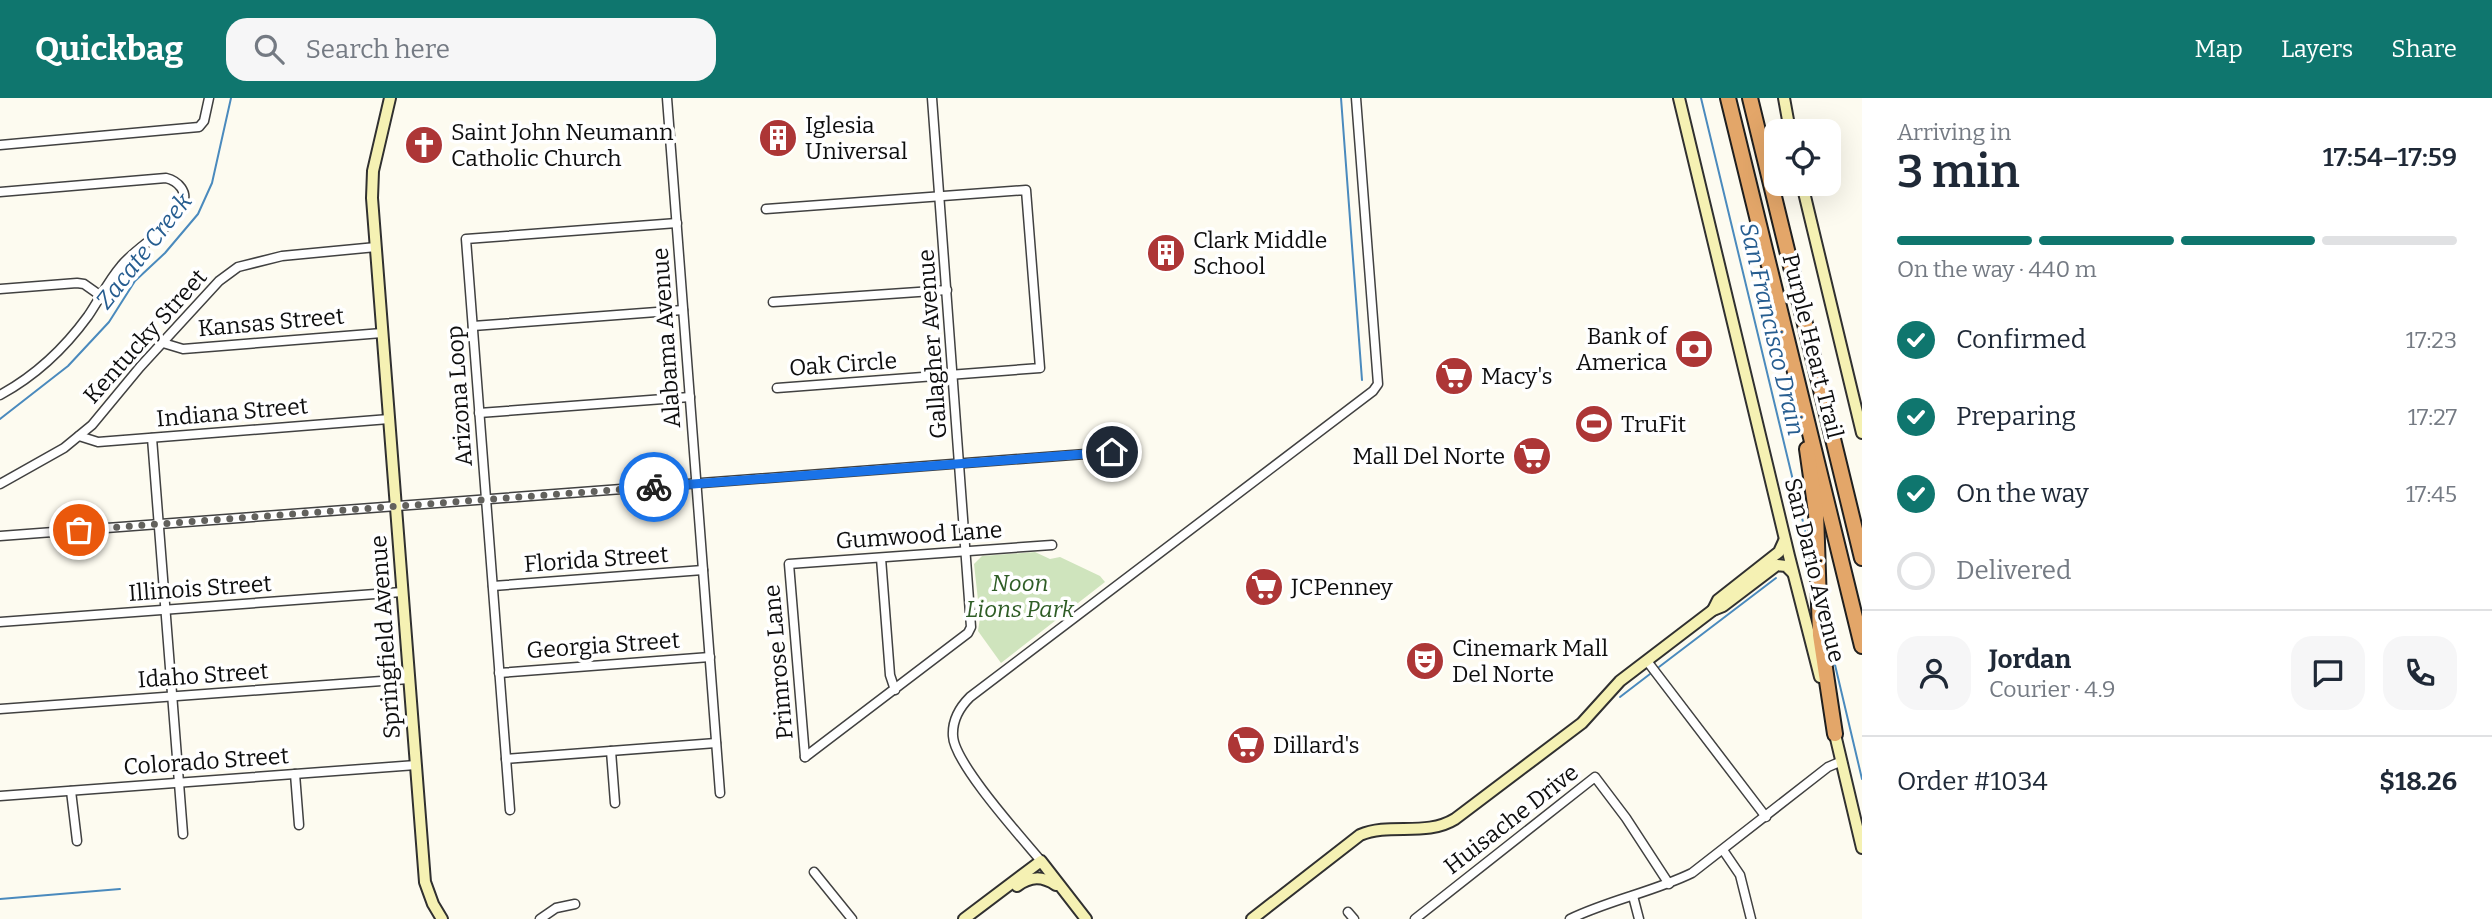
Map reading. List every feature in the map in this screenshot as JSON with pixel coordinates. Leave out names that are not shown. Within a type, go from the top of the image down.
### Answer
[{"type":"highway","name":"Purple Heart Trail","points":[[1728,98],[1862,646]]},
{"type":"highway","name":"Purple Heart Trail","points":[[1750,98],[1862,558]]},
{"type":"highway","points":[[1802,395],[1816,512],[1822,656],[1835,734]]},
{"type":"highway","points":[[1830,425],[1862,517]]},
{"type":"main road","name":"Springfield Avenue","points":[[390,98],[373,171],[376,247],[425,882],[437,917]]},
{"type":"main road","name":"San Dario Avenue","points":[[1679,98],[1862,848]]},
{"type":"main road","points":[[1782,98],[1787,119]]},
{"type":"main road","points":[[1805,196],[1862,433]]},
{"type":"main road","points":[[1713,610],[1718,600],[1779,552],[1784,546],[1784,535]]},
{"type":"main road","points":[[1252,919],[1360,835],[1374,830],[1439,826],[1455,819],[1582,723],[1608,692],[1713,610],[1723,606],[1777,565],[1786,566],[1795,577]]},
{"type":"main road","points":[[964,919],[1041,861],[1086,919]]},
{"type":"main road","points":[[993,898],[1032,878],[1047,879],[1062,889]]},
{"type":"street","points":[[0,145],[199,127],[204,121],[209,98]]},
{"type":"street","name":"Alabama Avenue","points":[[667,98],[720,793]]},
{"type":"street","name":"Gallagher Avenue","points":[[805,757],[968,633],[971,626],[932,98]]},
{"type":"street","points":[[1041,861],[962,762],[953,736],[957,713],[970,697],[1373,391],[1378,384],[1356,98]]},
{"type":"street","points":[[0,192],[166,178],[175,180],[181,187],[183,204],[167,225],[120,267],[87,318],[44,366],[0,395]]},
{"type":"street","name":"Oak Circle","points":[[777,388],[1040,368],[1026,190],[940,197]]},
{"type":"street","points":[[766,209],[940,197]]},
{"type":"street","name":"Arizona Loop","points":[[510,810],[466,239],[677,223]]},
{"type":"street","name":"Kentucky Street","points":[[0,484],[64,448],[79,436],[219,281],[238,267],[282,256],[376,247]]},
{"type":"street","points":[[0,289],[77,283],[91,288],[101,296]]},
{"type":"street","points":[[773,302],[947,290]]},
{"type":"street","points":[[473,326],[683,310]]},
{"type":"street","name":"Kansas Street","points":[[163,343],[183,349],[382,333]]},
{"type":"street","points":[[479,412],[690,397]]},
{"type":"street","name":"Indiana Street","points":[[79,436],[98,442],[389,419]]},
{"type":"street","points":[[152,438],[183,834]]},
{"type":"street","points":[[0,536],[1112,452]]},
{"type":"street","name":"Gumwood Lane","points":[[789,565],[1052,545]]},
{"type":"street","points":[[881,558],[890,675],[895,690]]},
{"type":"street","name":"Primrose Lane","points":[[789,565],[805,757]]},
{"type":"street","name":"Florida Street","points":[[492,586],[703,570]]},
{"type":"street","name":"Illinois Street","points":[[0,622],[402,592]]},
{"type":"street","name":"Georgia Street","points":[[499,673],[710,657]]},
{"type":"street","points":[[1647,661],[1766,817]]},
{"type":"street","name":"Idaho Street","points":[[0,709],[409,679]]},
{"type":"street","points":[[506,759],[716,743]]},
{"type":"street","points":[[611,751],[615,803]]},
{"type":"street","points":[[1570,919],[1669,884],[1692,873],[1828,767],[1842,761]]},
{"type":"street","name":"Colorado Street","points":[[0,796],[416,765]]},
{"type":"street","points":[[295,774],[299,825]]},
{"type":"street","name":"Huisache Drive","points":[[1415,919],[1595,777],[1669,884]]},
{"type":"street","points":[[71,791],[77,841]]},
{"type":"street","points":[[1723,850],[1740,875],[1751,919]]},
{"type":"street","points":[[814,872],[852,919]]},
{"type":"street","points":[[1633,896],[1639,919]]},
{"type":"street","points":[[540,919],[556,908],[575,904]]},
{"type":"green space","name":"Noon Lions Park","points":[[1035,552],[1050,559],[1060,557],[1100,576],[1105,582],[1001,663],[978,631],[980,618],[974,564],[982,556]]},
{"type":"waterway","name":"Zacate Creek","points":[[0,419],[68,366],[109,322],[135,281],[165,253],[198,214],[212,183],[231,98]]},
{"type":"waterway","points":[[1341,98],[1362,380]]},
{"type":"waterway","name":"San Francisco Drain","points":[[1701,98],[1810,551]]},
{"type":"waterway","points":[[1800,553],[1808,544]]},
{"type":"waterway","points":[[1659,667],[1776,578]]},
{"type":"waterway","name":"San Francisco Drain","points":[[1827,631],[1862,779]]},
{"type":"waterway","points":[[1620,697],[1650,674]]},
{"type":"waterway","points":[[0,899],[120,889]]},
{"type":"way so far","points":[[79,530],[654,487]]},
{"type":"place","name":"Iglesia Universal","points":[[778,138]]},
{"type":"place","name":"Saint John Neumann Catholic Church","points":[[424,145]]},
{"type":"place","name":"Clark Middle School","points":[[1166,253]]},
{"type":"place","name":"Bank of America","points":[[1694,349]]},
{"type":"place","name":"Macy's","points":[[1454,376]]},
{"type":"place","name":"TruFit","points":[[1594,424]]},
{"type":"place","name":"Mall Del Norte","points":[[1532,456]]},
{"type":"place","name":"JCPenney","points":[[1264,587]]},
{"type":"place","name":"Cinemark Mall Del Norte","points":[[1425,661]]},
{"type":"place","name":"Dillard's","points":[[1246,745]]},
{"type":"route","points":[[654,487],[1112,452]]}]
